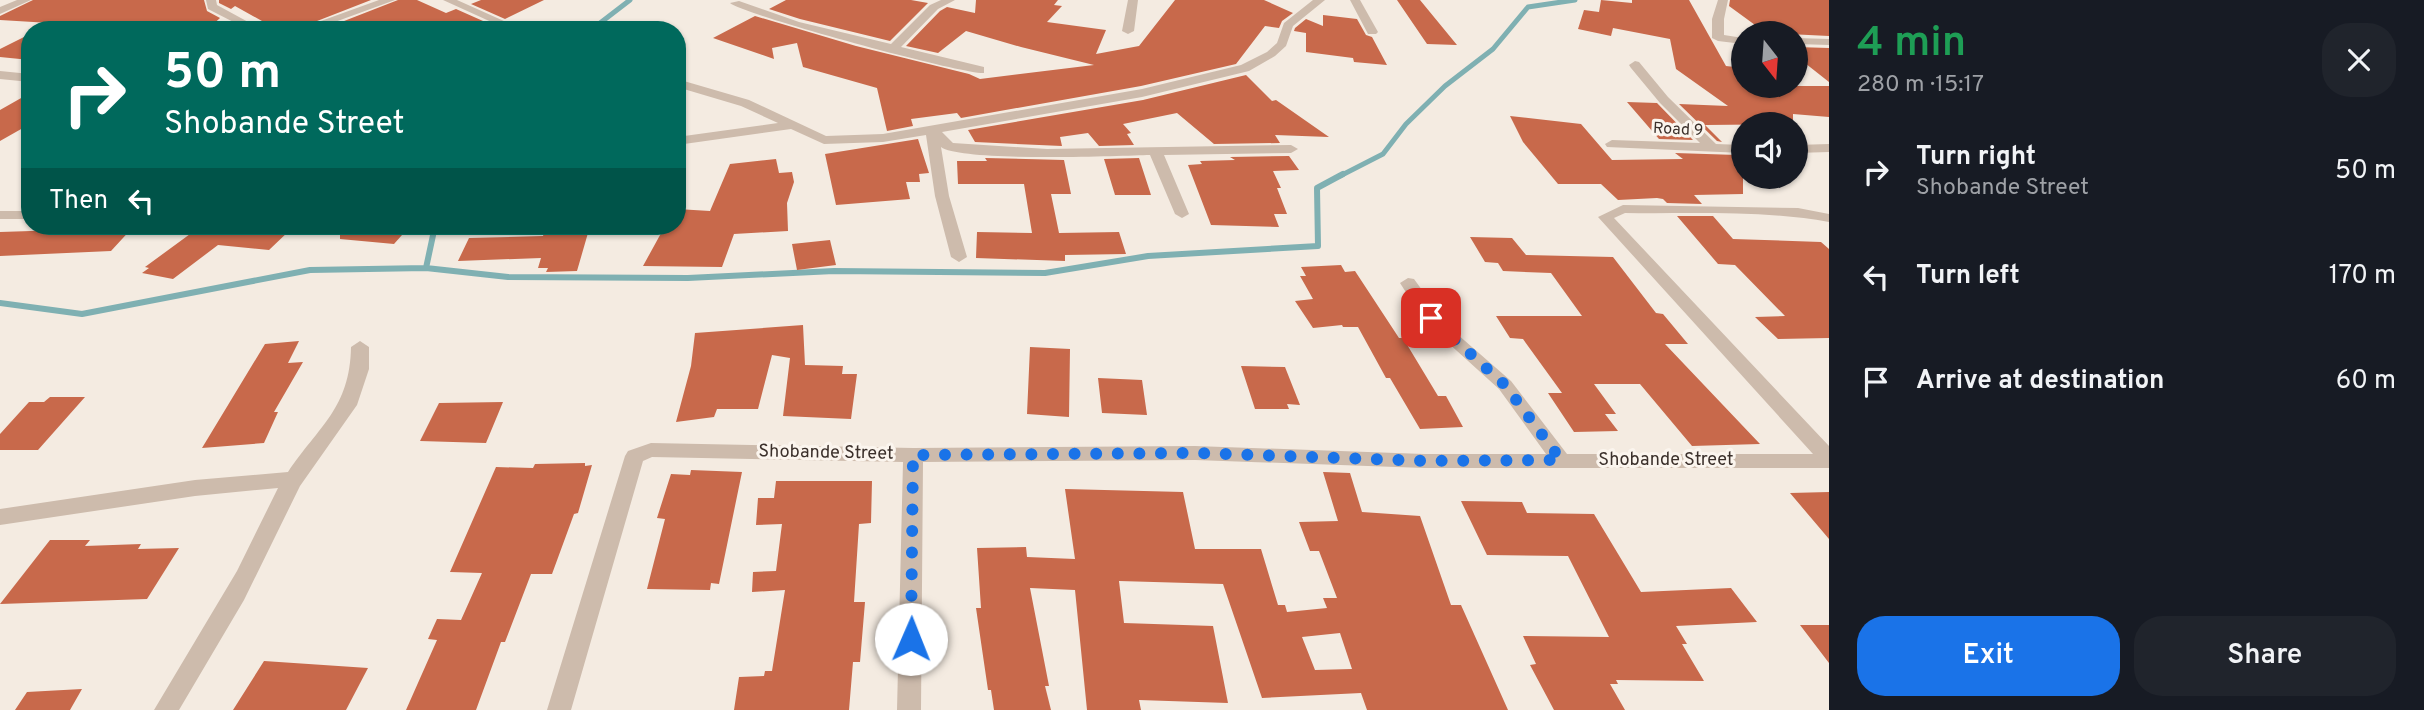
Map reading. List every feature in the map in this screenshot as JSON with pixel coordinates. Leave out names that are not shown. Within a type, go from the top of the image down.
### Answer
[{"type":"street","points":[[0,11],[26,0]]},
{"type":"street","points":[[211,0],[212,7],[240,21]]},
{"type":"street","points":[[328,21],[390,0]]},
{"type":"street","points":[[448,0],[498,21]]},
{"type":"street","points":[[892,50],[934,7],[950,0]]},
{"type":"street","points":[[1128,30],[1133,0]]},
{"type":"street","points":[[686,86],[745,103],[810,136],[835,142],[932,130],[1142,93],[1245,68],[1271,54],[1282,44],[1288,25],[1320,0]]},
{"type":"street","points":[[1355,0],[1372,32]]},
{"type":"street","points":[[1723,0],[1718,19],[1718,38],[1731,40]]},
{"type":"street","points":[[735,3],[795,24],[980,70]]},
{"type":"street","points":[[1808,41],[1829,42]]},
{"type":"street","points":[[1635,65],[1664,100],[1713,149]]},
{"type":"street","points":[[0,75],[21,77]]},
{"type":"street","points":[[686,140],[789,126]]},
{"type":"street","points":[[932,130],[949,147],[973,150],[1047,153],[1291,149]]},
{"type":"street","points":[[932,130],[942,196],[959,257]]},
{"type":"street","name":"Road 9","points":[[1612,144],[1731,149]]},
{"type":"street","points":[[1808,149],[1829,148]]},
{"type":"street","points":[[1155,150],[1182,214]]},
{"type":"street","points":[[1829,218],[1798,212],[1699,209],[1623,209],[1605,217],[1829,460]]},
{"type":"street","points":[[0,215],[21,215]]},
{"type":"street","points":[[1408,283],[1443,331],[1505,385],[1561,460]]},
{"type":"street","points":[[166,710],[244,579],[293,480],[339,423],[357,382],[361,360],[360,347]]},
{"type":"street","name":"Shobande Street","points":[[559,710],[635,456],[664,449],[913,455],[1195,453],[1424,461],[1829,460]]},
{"type":"street","points":[[909,710],[913,455]]},
{"type":"street","points":[[0,517],[195,488],[293,480]]},
{"type":"building","points":[[33,0],[204,0],[207,11],[220,18],[217,21],[21,21],[0,20],[0,16]]},
{"type":"building","points":[[219,0],[371,0],[317,21],[262,21],[235,6],[231,9],[219,3]]},
{"type":"building","points":[[398,0],[417,0],[446,13],[456,9],[483,21],[344,21]]},
{"type":"building","points":[[481,0],[544,0],[505,19],[471,4]]},
{"type":"building","points":[[786,0],[911,0],[928,3],[890,41],[769,9]]},
{"type":"building","points":[[976,0],[1058,0],[1054,5],[1062,6],[1047,22],[1106,30],[1096,54],[1139,46],[1175,0],[1264,0],[1293,13],[1282,21],[1279,28],[1265,26],[1236,64],[1141,86],[961,118],[957,113],[911,119],[913,126],[887,131],[877,88],[803,67],[797,43],[772,48],[774,59],[713,38],[755,16],[980,79],[1094,65],[966,31],[938,53],[906,46],[940,11],[947,7],[975,13]]},
{"type":"building","points":[[1397,0],[1420,0],[1457,45],[1427,44]]},
{"type":"building","points":[[1601,0],[1632,3],[1632,0],[1689,0],[1726,66],[1731,67],[1731,98],[1808,98],[1808,86],[1829,86],[1829,117],[1808,115],[1808,112],[1731,112],[1731,125],[1705,125],[1722,142],[1717,141],[1679,104],[1728,106],[1676,69],[1670,39],[1613,28],[1611,36],[1578,29],[1584,10],[1599,12]]},
{"type":"building","points":[[1730,0],[1829,0],[1829,36],[1808,35],[1808,21],[1750,21],[1729,6]]},
{"type":"building","points":[[1323,15],[1357,19],[1366,35],[1372,37],[1387,65],[1354,62],[1353,58],[1306,52],[1306,33],[1294,31],[1295,28],[1306,19],[1323,26]]},
{"type":"building","points":[[21,38],[21,59],[0,57],[0,49]]},
{"type":"building","points":[[1808,47],[1829,48],[1829,82],[1808,65]]},
{"type":"building","points":[[1246,75],[1272,101],[1276,100],[1329,137],[1275,135],[1280,143],[1214,144],[1177,113],[1123,124],[1131,133],[1127,134],[1134,145],[1099,146],[1088,133],[1060,137],[1062,146],[975,142],[968,130],[1143,100]]},
{"type":"building","points":[[21,98],[21,129],[0,141],[0,110]]},
{"type":"building","points":[[1627,102],[1657,103],[1693,140],[1659,139]]},
{"type":"building","points":[[1510,116],[1581,124],[1612,160],[1683,159],[1675,153],[1731,155],[1731,189],[1743,189],[1743,194],[1694,195],[1702,204],[1667,203],[1657,198],[1618,200],[1601,184],[1558,184],[1523,142]]},
{"type":"building","points":[[918,139],[929,173],[919,174],[920,182],[906,182],[910,199],[836,205],[825,154]]},
{"type":"building","points":[[1289,156],[1299,170],[1273,171],[1281,188],[1277,188],[1287,214],[1274,214],[1279,227],[1211,225],[1188,165],[1202,164],[1200,161],[1235,160],[1230,157]]},
{"type":"building","points":[[985,158],[1064,160],[1071,194],[1051,194],[1059,233],[1119,232],[1126,254],[1065,255],[1065,261],[976,258],[977,232],[1032,233],[1024,184],[958,184],[957,161],[987,161]]},
{"type":"building","points":[[1139,158],[1151,195],[1115,195],[1104,159]]},
{"type":"building","points":[[776,159],[779,173],[792,172],[794,182],[787,203],[788,231],[734,234],[722,267],[643,266],[660,235],[686,235],[686,210],[710,211],[730,164]]},
{"type":"building","points":[[1677,216],[1713,216],[1733,239],[1821,242],[1829,249],[1829,338],[1778,339],[1755,317],[1785,316],[1735,265],[1718,264]]},
{"type":"building","points":[[21,231],[21,235],[126,235],[111,251],[0,256],[0,232]]},
{"type":"building","points":[[189,235],[285,235],[269,250],[218,245],[173,279],[142,273],[149,268],[145,267]]},
{"type":"building","points":[[340,235],[402,235],[394,244],[340,239]]},
{"type":"building","points":[[587,235],[577,271],[546,272],[548,268],[538,268],[541,258],[458,261],[469,238]]},
{"type":"building","points":[[1470,237],[1512,238],[1526,255],[1613,257],[1656,313],[1663,314],[1688,344],[1665,344],[1760,444],[1692,446],[1640,384],[1594,384],[1616,414],[1605,414],[1618,431],[1574,432],[1548,393],[1562,393],[1523,339],[1510,338],[1496,316],[1582,316],[1551,273],[1503,271],[1498,263],[1485,262]]},
{"type":"building","points":[[830,240],[836,265],[797,270],[792,244]]},
{"type":"building","points":[[1341,265],[1345,272],[1355,271],[1399,338],[1403,338],[1438,396],[1446,396],[1463,427],[1420,429],[1390,378],[1386,378],[1358,327],[1342,325],[1313,328],[1295,301],[1313,299],[1300,276],[1306,276],[1301,267]]},
{"type":"building","points":[[803,325],[805,365],[843,366],[842,374],[857,374],[851,419],[783,416],[790,358],[772,355],[758,409],[717,409],[714,417],[676,422],[691,366],[695,333]]},
{"type":"building","points":[[299,341],[288,363],[303,362],[274,412],[278,412],[264,443],[202,448],[265,344]]},
{"type":"building","points":[[1030,347],[1070,349],[1069,417],[1027,414]]},
{"type":"building","points":[[1241,366],[1285,367],[1300,405],[1287,404],[1289,409],[1255,409]]},
{"type":"building","points":[[1098,378],[1142,380],[1147,415],[1102,413]]},
{"type":"building","points":[[50,397],[85,397],[38,450],[0,450],[0,434],[29,402],[44,402]]},
{"type":"building","points":[[503,402],[486,443],[420,441],[439,403]]},
{"type":"building","points":[[585,463],[585,466],[592,465],[578,513],[574,514],[552,574],[531,574],[505,642],[501,642],[476,710],[406,710],[437,640],[428,639],[437,619],[461,620],[482,573],[450,572],[496,467],[533,468],[535,464]]},
{"type":"building","points":[[691,470],[742,472],[719,584],[711,583],[710,590],[647,589],[665,519],[657,518],[671,474],[690,475]]},
{"type":"building","points":[[1323,472],[1350,473],[1362,512],[1420,516],[1451,605],[1461,605],[1508,710],[1367,710],[1361,693],[1262,698],[1223,584],[1119,581],[1124,623],[1213,626],[1228,703],[1139,700],[1141,710],[1087,710],[1075,590],[1030,588],[1049,686],[1045,686],[1051,710],[994,710],[991,690],[988,690],[976,608],[981,608],[977,548],[1026,547],[1027,557],[1075,559],[1065,489],[1183,492],[1195,549],[1261,549],[1278,605],[1285,605],[1287,612],[1327,608],[1323,598],[1337,598],[1319,551],[1310,551],[1299,522],[1338,521]],"holes":[[[1340,633],[1352,669],[1315,670],[1302,637]]]},
{"type":"building","points":[[776,481],[872,481],[871,523],[859,524],[854,602],[865,602],[860,662],[853,662],[849,710],[734,710],[739,677],[764,676],[765,671],[772,671],[785,590],[752,592],[753,572],[776,571],[782,524],[756,525],[758,498],[774,498]]},
{"type":"building","points":[[1829,492],[1829,539],[1790,493]]},
{"type":"building","points":[[1461,501],[1522,502],[1527,513],[1594,514],[1641,592],[1731,588],[1757,622],[1676,626],[1687,644],[1682,644],[1704,681],[1616,680],[1618,684],[1610,684],[1625,710],[1554,710],[1530,665],[1536,664],[1523,636],[1609,637],[1568,556],[1487,555]]},
{"type":"building","points":[[50,540],[90,540],[85,546],[141,544],[138,549],[179,548],[147,599],[0,604]]},
{"type":"building","points":[[1800,625],[1829,625],[1829,663]]},
{"type":"building","points":[[264,661],[368,668],[346,710],[233,710]]},
{"type":"building","points":[[82,689],[70,710],[15,710],[27,692]]},
{"type":"waterway","points":[[603,21],[630,0]]},
{"type":"waterway","points":[[1340,176],[1383,154],[1406,124],[1445,86],[1493,49],[1528,7],[1575,0]]},
{"type":"waterway","points":[[426,268],[508,277],[688,278],[834,271],[1045,273],[1148,256],[1318,246],[1317,188],[1343,174]]},
{"type":"waterway","points":[[426,268],[433,235]]},
{"type":"waterway","points":[[0,303],[82,314],[310,270],[426,268]]},
{"type":"route","points":[[911,639],[913,455],[1195,453],[1424,461],[1561,460],[1505,385],[1431,318]]}]
